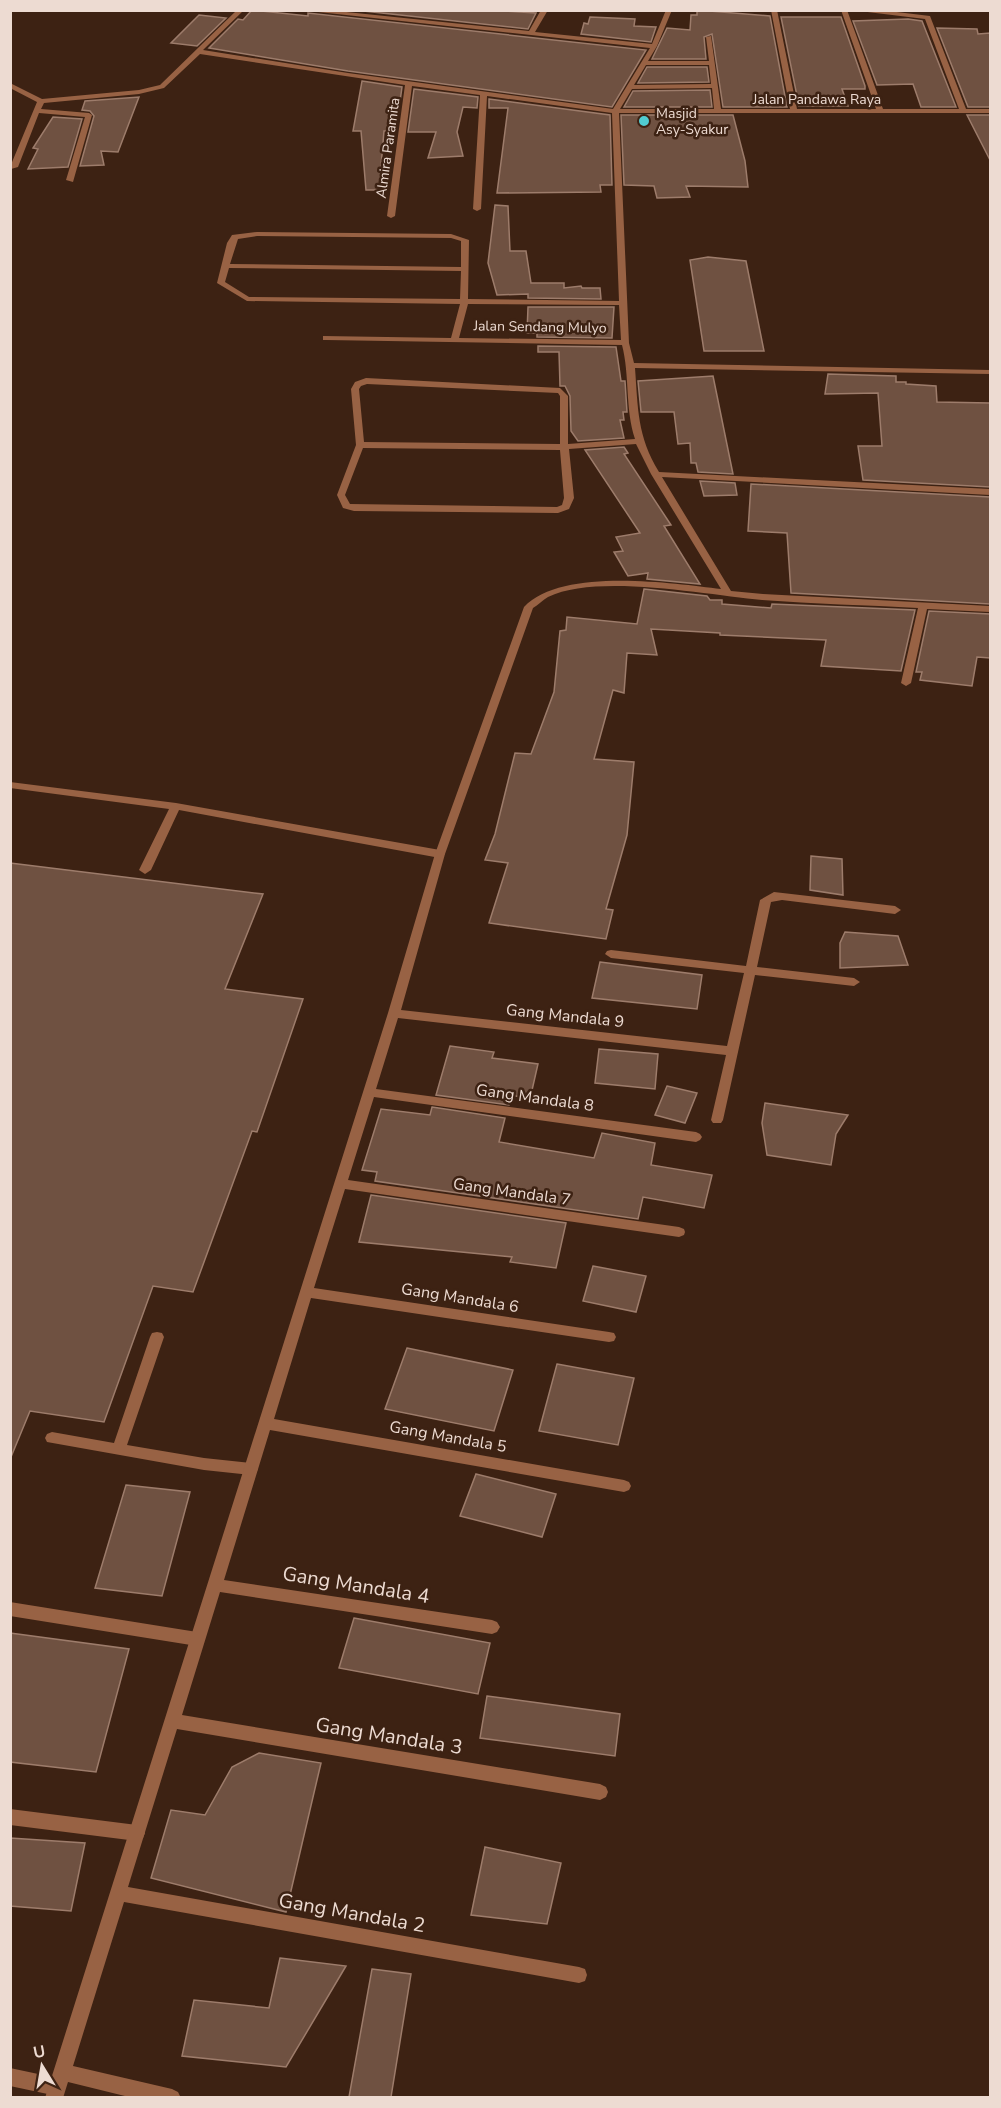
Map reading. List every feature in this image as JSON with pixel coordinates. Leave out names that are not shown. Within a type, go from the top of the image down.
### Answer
[{"type":"street","points":[[10,85],[40,101],[139,92],[162,87],[201,52],[241,10]]},
{"type":"street","points":[[303,10],[654,46]]},
{"type":"street","points":[[530,34],[545,10]]},
{"type":"street","points":[[669,10],[654,46],[615,111],[625,343],[631,365],[635,427],[645,456],[728,592]]},
{"type":"street","points":[[774,10],[794,111]]},
{"type":"street","points":[[844,10],[880,110]]},
{"type":"street","points":[[854,10],[928,17],[963,111]]},
{"type":"street","points":[[709,37],[718,111]]},
{"type":"street","name":"Jalan Pandawa Raya","points":[[201,52],[615,111],[990,111]]},
{"type":"street","points":[[643,63],[713,63]]},
{"type":"street","name":"Almira Paramita","points":[[391,216],[409,83]]},
{"type":"street","points":[[629,87],[716,86]]},
{"type":"street","points":[[477,209],[484,93]]},
{"type":"street","points":[[14,167],[40,101]]},
{"type":"street","points":[[37,111],[89,115],[70,180]]},
{"type":"street","points":[[455,338],[464,302],[467,243],[461,238],[243,234],[235,237],[231,243],[221,283],[247,299],[464,302],[622,303]]},
{"type":"street","points":[[224,266],[465,269]]},
{"type":"street","name":"Jalan Sendang Mulyo","points":[[326,338],[455,338],[625,343]]},
{"type":"street","points":[[631,365],[990,372]]},
{"type":"street","points":[[366,381],[560,391],[564,396],[564,447],[569,498],[566,507],[558,510],[354,508],[346,506],[341,495],[360,445],[355,389],[358,384],[366,381]]},
{"type":"street","points":[[360,445],[564,447],[639,441]]},
{"type":"street","points":[[655,474],[990,492]]},
{"type":"street","points":[[57,2086],[394,1013],[440,854],[529,607],[543,596],[576,587],[621,584],[763,597],[990,609]]},
{"type":"street","points":[[906,683],[923,606]]},
{"type":"street","points":[[10,785],[176,806],[440,854]]},
{"type":"street","points":[[145,870],[176,806]]},
{"type":"street","points":[[717,1120],[766,900],[782,896],[895,910]]},
{"type":"street","points":[[610,954],[854,982]]},
{"type":"street","name":"Gang Mandala 9","points":[[394,1013],[732,1051]]},
{"type":"street","name":"Gang Mandala 8","points":[[369,1092],[696,1137]]},
{"type":"street","name":"Gang Mandala 7","points":[[340,1184],[679,1232]]},
{"type":"street","name":"Gang Mandala 6","points":[[307,1292],[609,1337]]},
{"type":"street","points":[[119,1449],[157,1337]]},
{"type":"street","name":"Gang Mandala 5","points":[[265,1422],[624,1486]]},
{"type":"street","points":[[52,1438],[204,1464],[251,1469]]},
{"type":"street","name":"Gang Mandala 4","points":[[214,1585],[492,1627]]},
{"type":"street","points":[[10,1610],[197,1639]]},
{"type":"street","name":"Gang Mandala 3","points":[[172,1721],[600,1792]]},
{"type":"street","points":[[10,1817],[136,1833]]},
{"type":"street","name":"Gang Mandala 2","points":[[118,1893],[579,1975]]},
{"type":"street","points":[[10,2077],[57,2086],[172,2097]]},
{"type":"building","points":[[252,10],[308,16],[308,13],[646,50],[612,107],[348,71],[209,48],[238,19],[243,20]]},
{"type":"building","points":[[354,10],[491,10],[536,13],[528,29]]},
{"type":"building","points":[[697,10],[770,16],[787,107],[723,107],[712,34],[704,37],[706,59],[652,59],[667,28],[690,30],[691,15],[697,15]]},
{"type":"building","points":[[199,15],[226,18],[197,46],[171,43]]},
{"type":"building","points":[[590,17],[635,19],[634,26],[656,27],[651,42],[581,34],[584,23],[588,24]]},
{"type":"building","points":[[781,17],[841,17],[865,86],[865,89],[842,89],[848,106],[799,106]]},
{"type":"building","points":[[908,19],[922,21],[956,107],[921,107],[913,84],[877,85],[853,21]]},
{"type":"building","points":[[937,28],[977,29],[978,34],[990,33],[990,107],[968,107]]},
{"type":"building","points":[[647,67],[707,67],[709,82],[638,83]]},
{"type":"building","points":[[362,81],[402,87],[396,131],[384,131],[379,190],[366,190],[361,131],[353,131]]},
{"type":"building","points":[[414,89],[478,97],[477,108],[463,107],[457,132],[463,156],[428,158],[436,132],[408,132]]},
{"type":"building","points":[[710,90],[712,107],[624,107],[633,91]]},
{"type":"building","points":[[139,97],[118,152],[101,151],[104,165],[80,166],[94,116],[90,111],[82,110],[85,101]]},
{"type":"building","points":[[489,99],[610,115],[612,185],[600,185],[601,192],[497,193],[508,108],[489,108]]},
{"type":"building","points":[[621,115],[733,115],[745,161],[748,187],[686,186],[690,197],[657,198],[654,186],[624,185]]},
{"type":"building","points":[[967,115],[990,115],[990,160]]},
{"type":"building","points":[[53,117],[82,119],[68,167],[28,169],[38,149],[33,148]]},
{"type":"building","points":[[495,205],[508,206],[510,251],[526,251],[531,283],[564,283],[564,288],[581,286],[582,288],[600,288],[601,299],[528,298],[528,294],[497,295],[488,263]]},
{"type":"building","points":[[708,257],[746,261],[764,351],[704,351],[690,260]]},
{"type":"building","points":[[528,307],[614,307],[612,338],[537,337],[537,333],[527,333]]},
{"type":"building","points":[[538,346],[616,347],[621,381],[625,381],[627,412],[623,412],[624,420],[620,420],[624,438],[578,441],[571,431],[570,396],[565,386],[560,386],[559,352],[538,352]]},
{"type":"building","points":[[828,374],[896,376],[896,382],[936,386],[937,402],[990,403],[990,487],[863,480],[858,446],[882,446],[878,393],[825,394]]},
{"type":"building","points":[[713,376],[733,474],[698,472],[696,463],[691,463],[690,443],[678,444],[674,412],[641,412],[638,381]]},
{"type":"building","points":[[624,447],[628,453],[624,454],[671,525],[664,526],[700,584],[647,579],[648,573],[628,576],[614,552],[623,551],[616,537],[640,533],[585,450]]},
{"type":"building","points":[[700,481],[735,483],[737,495],[704,496]]},
{"type":"building","points":[[751,484],[990,497],[990,604],[791,593],[787,533],[748,531]]},
{"type":"building","points":[[644,589],[707,596],[710,600],[722,600],[722,604],[771,608],[772,604],[915,610],[901,671],[821,666],[826,640],[651,629],[657,655],[627,653],[624,693],[613,690],[594,759],[634,762],[627,835],[606,909],[613,910],[606,939],[489,923],[508,863],[485,860],[495,834],[515,753],[531,754],[554,692],[560,631],[566,630],[567,617],[637,624]]},
{"type":"building","points":[[929,611],[990,614],[990,658],[977,657],[972,686],[920,680],[922,672],[916,672]]},
{"type":"building","points":[[811,856],[842,859],[843,895],[810,890]]},
{"type":"building","points":[[10,863],[263,894],[225,989],[303,999],[257,1132],[252,1131],[193,1292],[153,1286],[104,1422],[30,1411],[11,1457]]},
{"type":"building","points":[[845,932],[898,936],[908,965],[840,968],[840,943]]},
{"type":"building","points":[[600,962],[702,975],[697,1009],[592,998]]},
{"type":"building","points":[[450,1046],[494,1052],[492,1058],[538,1064],[530,1099],[511,1095],[509,1105],[436,1095]]},
{"type":"building","points":[[599,1049],[658,1054],[655,1089],[595,1083]]},
{"type":"building","points":[[667,1086],[697,1093],[685,1123],[655,1115]]},
{"type":"building","points":[[765,1103],[848,1115],[836,1134],[831,1165],[767,1155],[762,1123]]},
{"type":"building","points":[[432,1107],[505,1118],[499,1142],[594,1158],[602,1133],[655,1143],[651,1165],[712,1175],[704,1208],[643,1197],[638,1219],[375,1181],[377,1172],[362,1170],[381,1109],[430,1115]]},
{"type":"building","points":[[371,1195],[566,1223],[556,1268],[510,1262],[512,1257],[359,1242]]},
{"type":"building","points":[[593,1266],[646,1276],[636,1312],[583,1301]]},
{"type":"building","points":[[407,1348],[513,1370],[494,1431],[385,1409]]},
{"type":"building","points":[[557,1364],[634,1378],[618,1445],[539,1431]]},
{"type":"building","points":[[476,1474],[556,1494],[542,1537],[460,1516]]},
{"type":"building","points":[[126,1485],[190,1492],[162,1596],[95,1588]]},
{"type":"building","points":[[354,1618],[490,1643],[478,1694],[339,1668]]},
{"type":"building","points":[[10,1633],[129,1649],[96,1772],[10,1762]]},
{"type":"building","points":[[487,1696],[620,1714],[615,1756],[480,1738]]},
{"type":"building","points":[[259,1753],[321,1763],[286,1912],[151,1878],[171,1810],[205,1815],[232,1767]]},
{"type":"building","points":[[10,1838],[85,1843],[71,1911],[10,1906]]},
{"type":"building","points":[[485,1847],[561,1863],[547,1924],[471,1915]]},
{"type":"building","points":[[280,1958],[346,1966],[286,2067],[182,2056],[194,2000],[269,2008]]},
{"type":"building","points":[[372,1969],[411,1974],[391,2097],[349,2097]]},
{"type":"place","name":"Masjid Asy-Syakur","points":[[644,121]]}]
